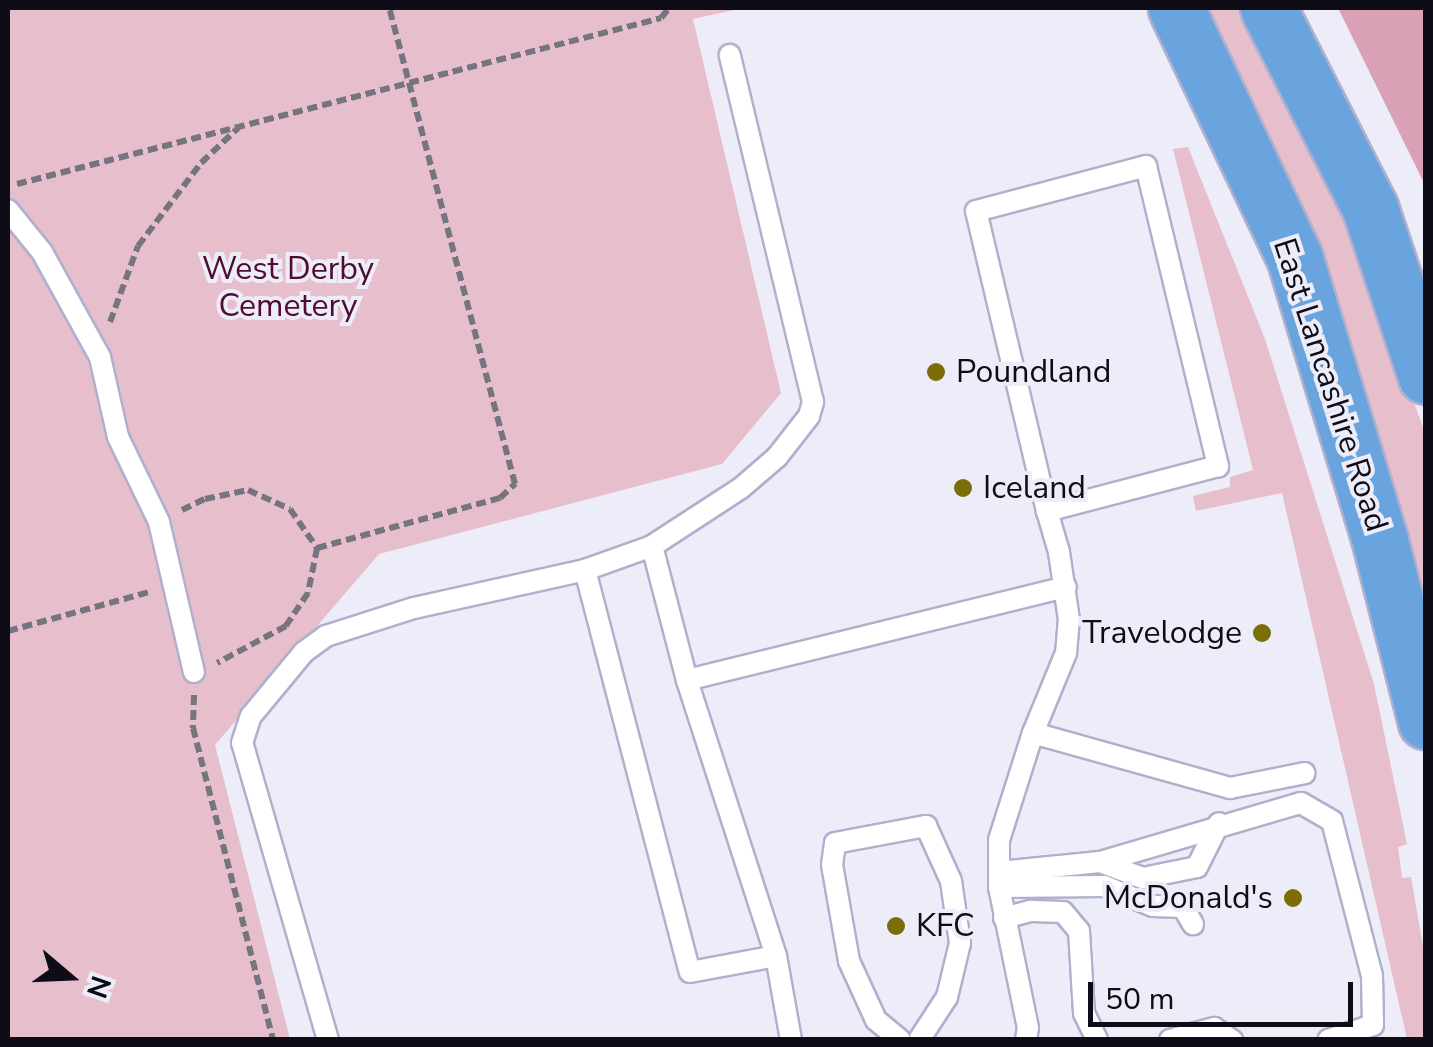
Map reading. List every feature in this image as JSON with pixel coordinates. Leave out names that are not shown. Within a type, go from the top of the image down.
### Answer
[{"type":"highway","name":"East Lancashire Road","points":[[1176,8],[1295,258],[1380,541],[1426,721]]},
{"type":"highway","points":[[1268,8],[1370,208],[1422,358]]},
{"type":"lane","points":[[328,1040],[242,743],[245,726],[304,652],[326,636],[414,608],[585,570],[652,546],[741,488],[777,457],[810,416],[813,402],[730,55]]},
{"type":"lane","points":[[1026,1040],[1028,1028],[999,880],[1004,821],[1033,733],[1066,653],[1066,587],[976,211],[1146,166],[1218,466],[1048,511]]},
{"type":"lane","points":[[8,210],[42,252],[100,358],[118,437],[159,522],[194,672]]},
{"type":"lane","points":[[652,546],[687,680],[776,956],[791,1040]]},
{"type":"lane","points":[[585,570],[690,972],[776,956]]},
{"type":"lane","points":[[687,680],[1066,587]]},
{"type":"lane","points":[[1033,733],[1230,788],[1305,773]]},
{"type":"lane","points":[[999,880],[1100,862],[1219,824],[1302,803],[1332,820],[1372,976],[1373,1025],[1328,1040]]},
{"type":"lane","points":[[1100,862],[1143,878],[1197,867],[1219,824]]},
{"type":"lane","points":[[900,1040],[876,1020],[849,961],[832,865],[836,843],[926,826],[951,882],[960,943],[947,996],[919,1040]]},
{"type":"lane","points":[[999,880],[1104,886],[1152,906],[1183,908],[1193,924]]},
{"type":"lane","points":[[1004,918],[1031,911],[1063,912],[1079,932],[1084,1013],[1097,1040]]},
{"type":"lane","points":[[1170,1040],[1214,1028],[1232,1040]]},
{"type":"path","points":[[317,548],[500,498],[515,484],[389,8]]},
{"type":"path","points":[[8,187],[661,18],[669,8]]},
{"type":"path","points":[[100,358],[138,246],[201,162],[240,126]]},
{"type":"path","points":[[159,522],[205,498],[248,490],[290,509],[317,548],[308,592],[286,626],[243,652],[194,672],[193,728],[273,1040]]},
{"type":"path","points":[[8,630],[175,585]]},
{"type":"green space","name":"West Derby Cemetery","points":[[8,8],[743,8],[693,19],[781,393],[722,464],[379,554],[215,745],[290,1039],[8,1039]]},
{"type":"green space","points":[[1200,8],[1253,8],[1356,240],[1425,433],[1425,591],[1320,264]]},
{"type":"green space","points":[[1188,147],[1265,339],[1374,684],[1407,844],[1398,847],[1402,878],[1411,877],[1425,958],[1425,1039],[1407,1039],[1282,493],[1196,511],[1193,496],[1230,487],[1230,477],[1253,470],[1173,149]]},
{"type":"shaded area","points":[[1338,8],[1425,8],[1425,185]]},
{"type":"place","name":"Poundland","points":[[936,372]]},
{"type":"place","name":"Iceland","points":[[963,488]]},
{"type":"place","name":"Travelodge","points":[[1262,633]]},
{"type":"place","name":"McDonald's","points":[[1293,898]]},
{"type":"place","name":"KFC","points":[[896,926]]}]
